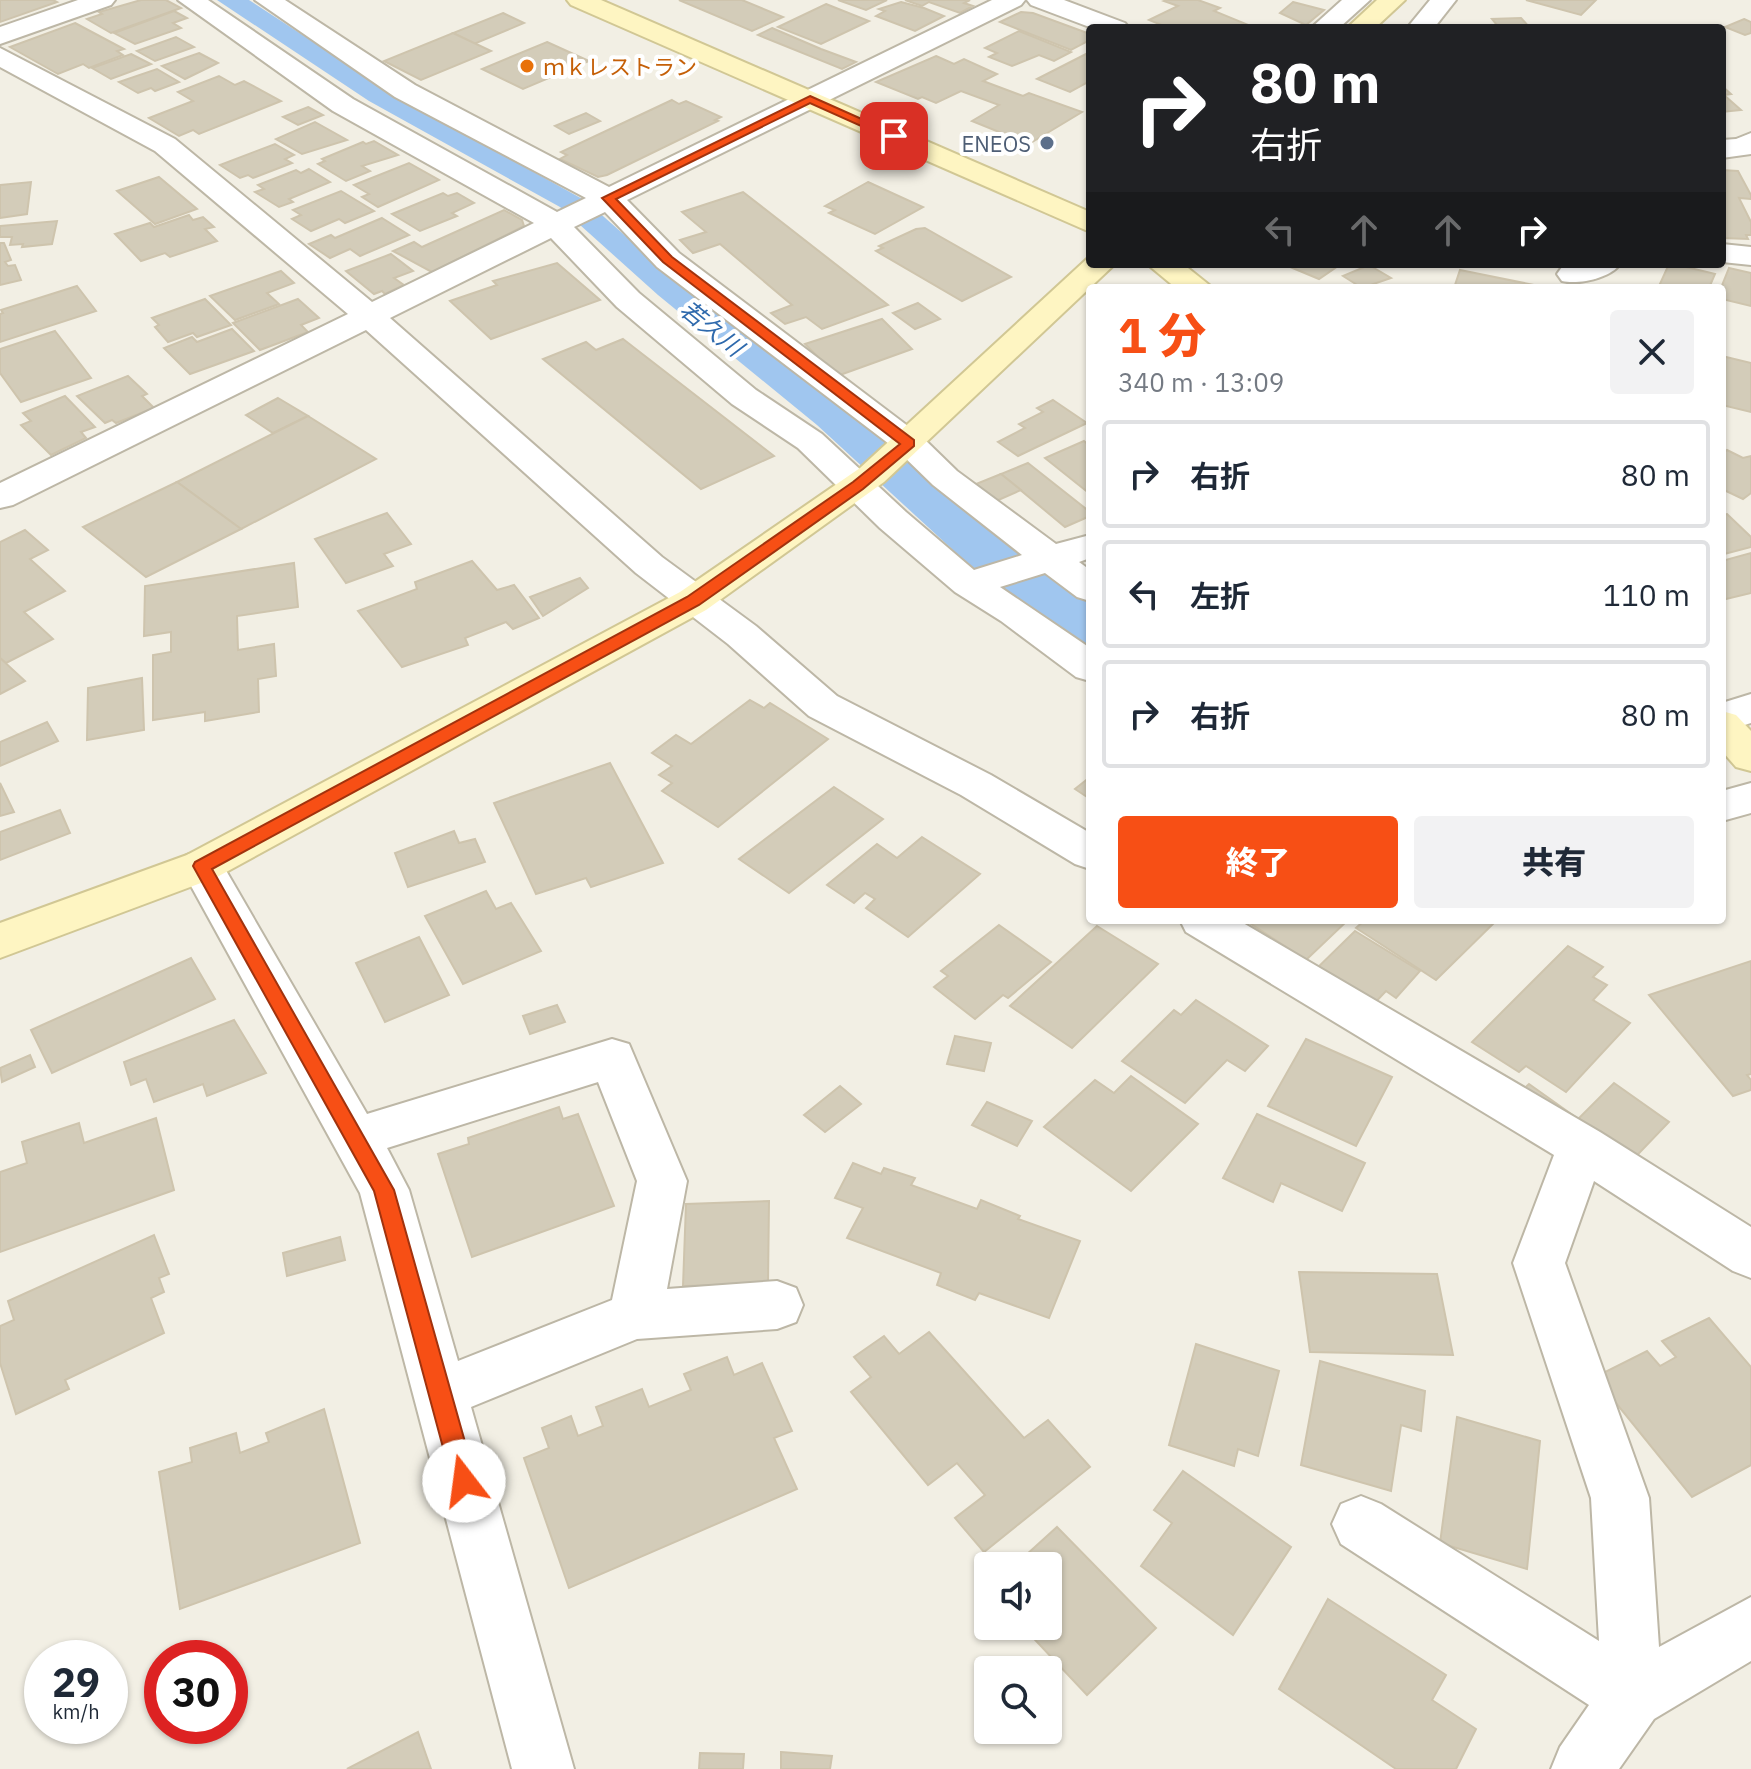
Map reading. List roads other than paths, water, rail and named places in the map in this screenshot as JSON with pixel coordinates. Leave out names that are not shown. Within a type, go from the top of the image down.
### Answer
[{"type":"street","points":[[0,36],[102,0]]},
{"type":"street","points":[[191,0],[343,105],[538,212],[555,225],[628,300],[744,397],[865,480],[893,520],[968,584],[1015,612],[1086,665]]},
{"type":"street","points":[[268,0],[405,91],[608,198],[668,260],[1086,586]]},
{"type":"street","points":[[580,0],[1086,221]]},
{"type":"street","points":[[0,497],[1012,0]]},
{"type":"street","points":[[1040,0],[1105,24]]},
{"type":"street","points":[[1329,24],[1357,0]]},
{"type":"street","points":[[1365,24],[1392,0]]},
{"type":"street","points":[[1423,24],[1443,0]]},
{"type":"street","points":[[0,56],[165,145],[368,315],[649,565],[742,635],[823,706],[976,785],[1086,851]]},
{"type":"street","points":[[1726,149],[1744,147],[1751,141]]},
{"type":"street","points":[[1726,253],[1751,256]]},
{"type":"street","points":[[0,941],[202,866],[693,601],[865,480],[906,446],[1096,268]]},
{"type":"street","points":[[1168,268],[1191,284]]},
{"type":"street","points":[[1572,275],[1593,268]]},
{"type":"street","points":[[968,584],[1086,547]]},
{"type":"street","points":[[1726,717],[1751,708]]},
{"type":"street","points":[[1726,729],[1751,757]]},
{"type":"street","points":[[1726,805],[1751,798]]},
{"type":"street","points":[[202,866],[384,1190],[543,1769]]},
{"type":"street","points":[[1209,924],[1582,1147],[1751,1255]]},
{"type":"street","points":[[354,1138],[612,1058],[662,1181],[635,1315]]},
{"type":"street","points":[[1582,1147],[1539,1263],[1620,1498],[1632,1697]]},
{"type":"street","points":[[440,1394],[635,1315],[777,1305]]},
{"type":"street","points":[[1361,1524],[1632,1697]]},
{"type":"street","points":[[1582,1769],[1632,1697],[1751,1627]]},
{"type":"water","name":"若久川","points":[[217,0],[249,0],[393,94],[586,201],[681,285],[945,486],[1086,599],[1086,651],[966,562],[817,425],[658,295],[560,207],[369,101]]},
{"type":"place","name":"ｍｋレストラン","points":[[527,66]]},
{"type":"place","name":"ENEOS","points":[[1047,143]]}]
